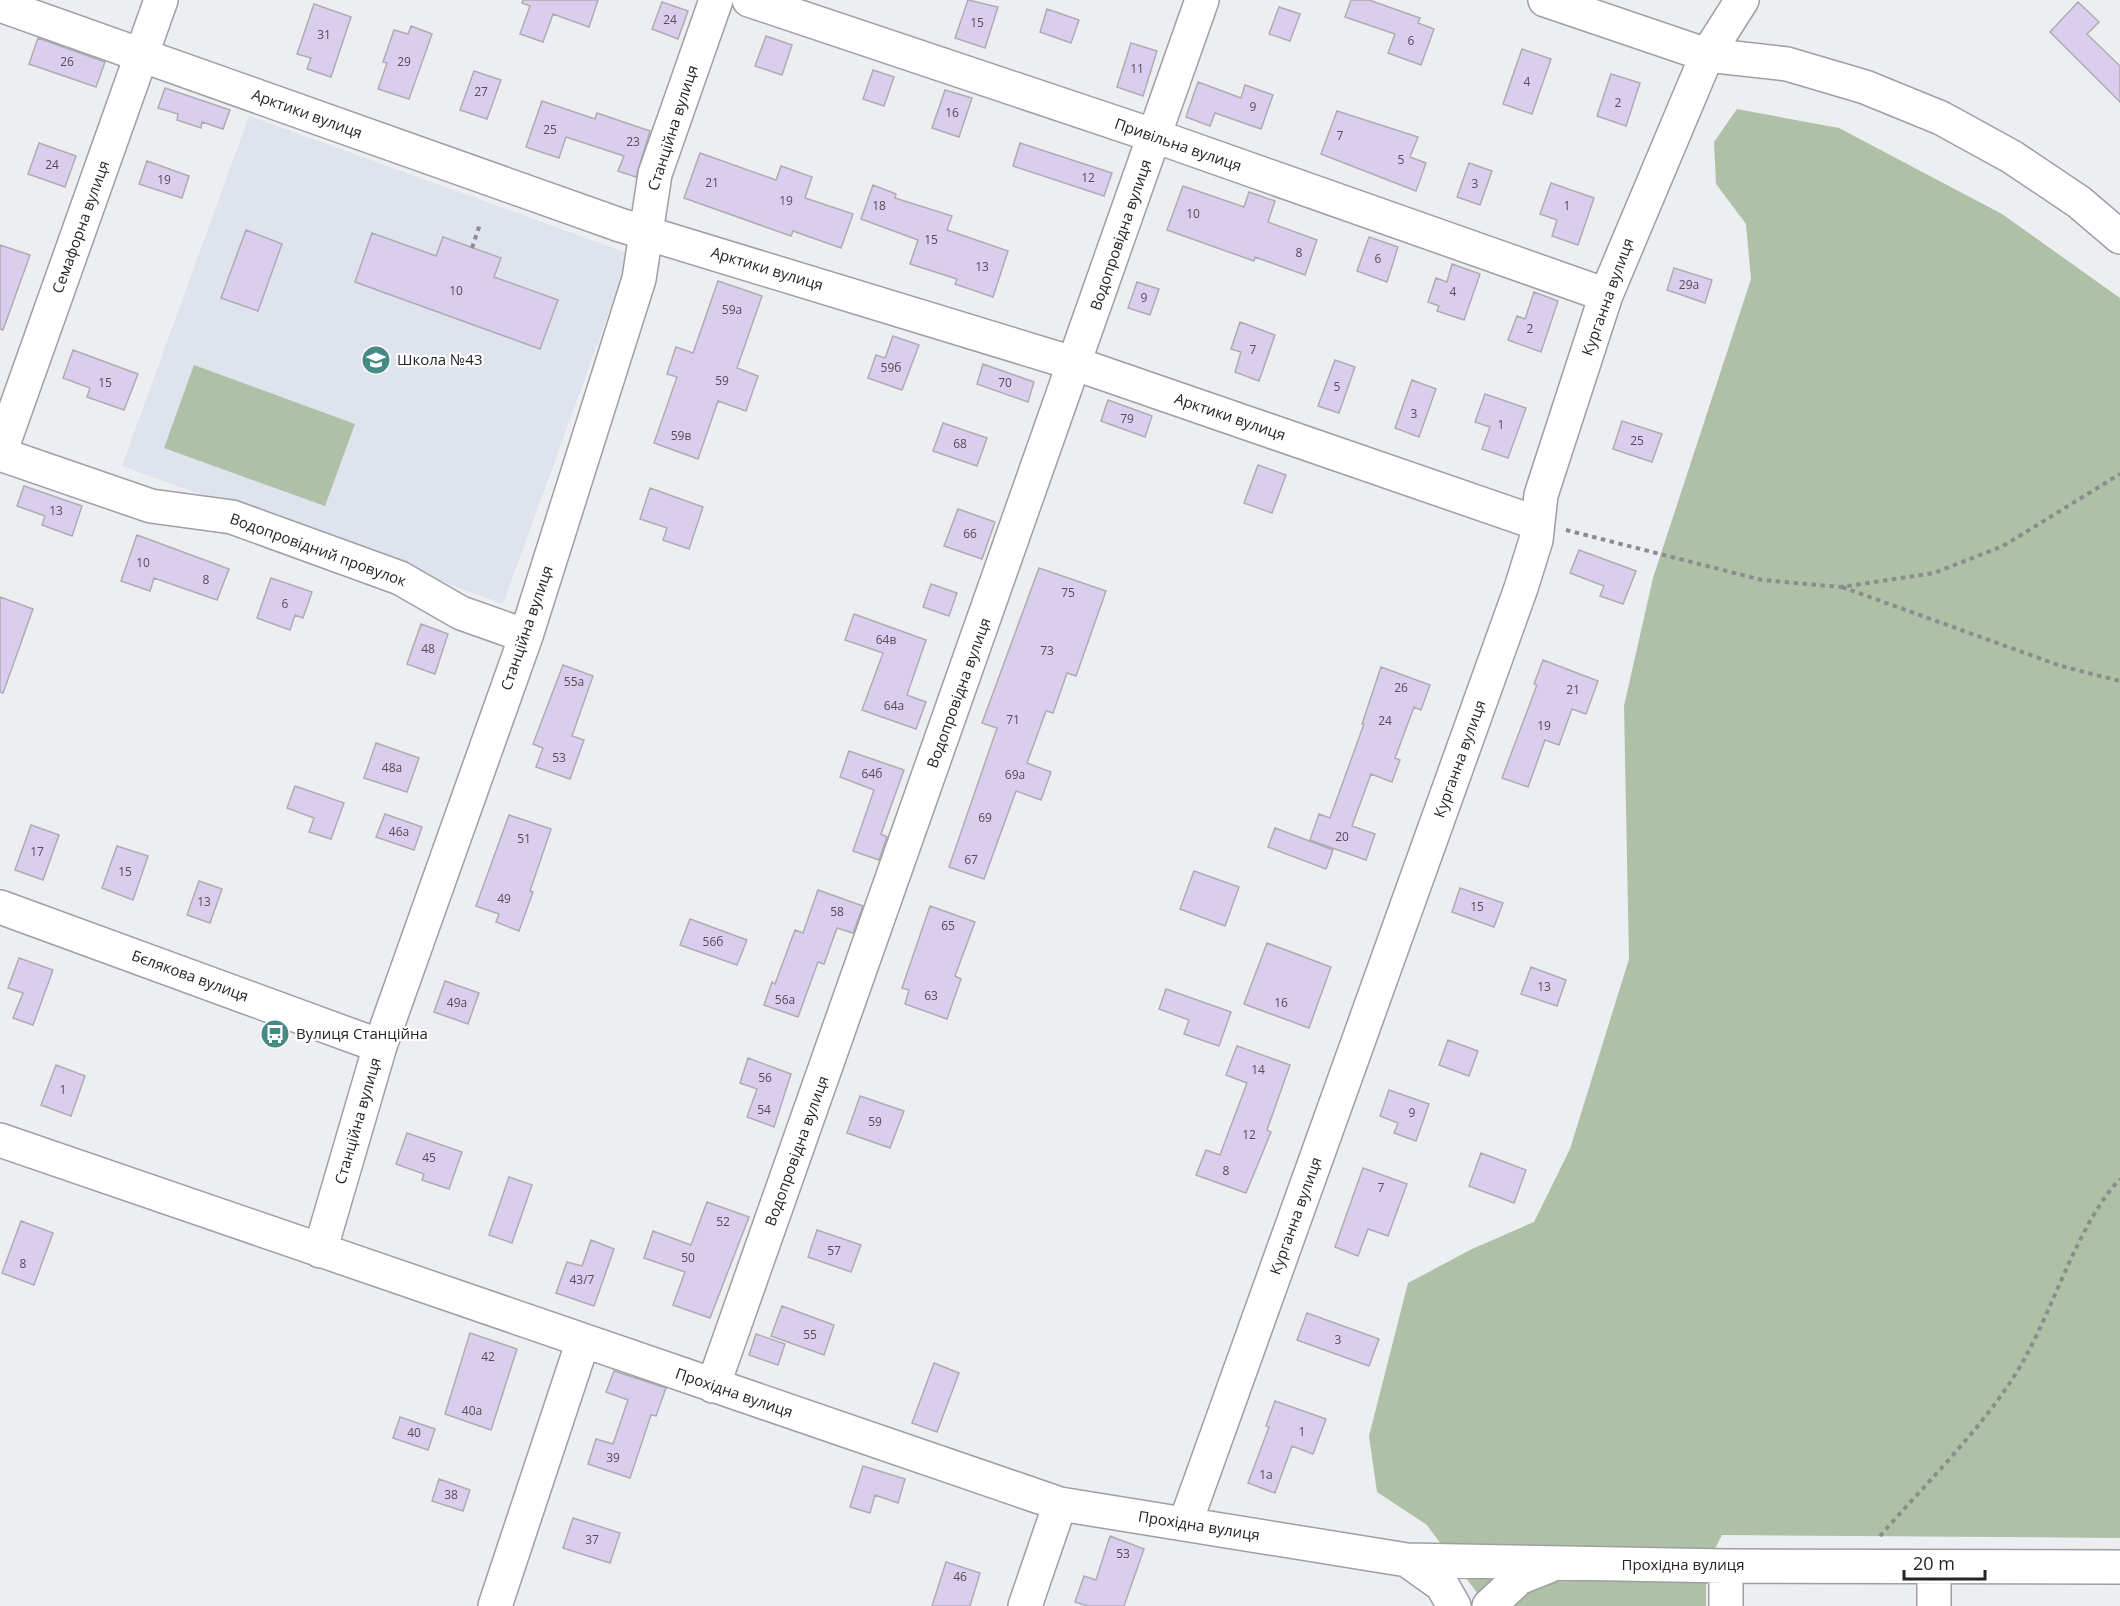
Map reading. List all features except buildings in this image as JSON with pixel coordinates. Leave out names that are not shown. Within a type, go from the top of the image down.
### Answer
[{"type":"street","name":"Семафорна вулиця","points":[[0,454],[161,0]]},
{"type":"street","name":"Станційна вулиця","points":[[320,1251],[380,1046],[526,636],[639,279],[655,174],[716,0]]},
{"type":"street","name":"Привільна вулиця","points":[[749,0],[1155,136],[1606,295]]},
{"type":"street","name":"Водопровідна вулиця","points":[[713,1386],[1076,364],[1202,0]]},
{"type":"street","points":[[1545,0],[1707,55],[1787,64],[1865,87],[1941,118],[2012,157],[2079,202],[2120,237]]},
{"type":"street","name":"Курганна вулиця","points":[[1185,1524],[1532,556],[1541,495],[1606,295],[1707,55],[1742,0]]},
{"type":"street","name":"Арктики вулиця","points":[[0,5],[620,225],[646,231],[1076,364],[1538,523]]},
{"type":"street","name":"Водопровідний провулок","points":[[0,454],[150,506],[232,517],[400,578],[461,613],[526,636]]},
{"type":"street","name":"Бєлякова вулиця","points":[[0,907],[380,1046]]},
{"type":"street","name":"Прохідна вулиця","points":[[0,1140],[1060,1504],[1407,1560],[1726,1566],[2120,1567]]},
{"type":"street","points":[[495,1606],[583,1341]]},
{"type":"street","points":[[1025,1606],[1060,1504]]},
{"type":"street","points":[[1407,1560],[1442,1585],[1454,1606]]},
{"type":"street","points":[[1489,1606],[1519,1578],[1554,1564]]},
{"type":"street","points":[[1726,1566],[1726,1606]]},
{"type":"street","points":[[1934,1566],[1934,1606]]},
{"type":"path","points":[[472,248],[480,224]]},
{"type":"path","points":[[1538,523],[1762,580],[1841,586],[1934,573],[2003,546],[2120,474]]},
{"type":"path","points":[[1841,586],[2061,666],[2120,681]]},
{"type":"path","points":[[1854,1566],[1999,1400],[2026,1357],[2099,1204],[2120,1179]]},
{"type":"shaded area","name":"Школа №43","points":[[249,116],[630,254],[503,604],[122,466]]},
{"type":"green space","points":[[1737,109],[1839,128],[2002,214],[2120,298],[2120,1538],[1722,1535],[1706,1566],[1706,1606],[1482,1606],[1480,1597],[1427,1525],[1377,1492],[1369,1436],[1408,1283],[1472,1249],[1534,1222],[1570,1149],[1629,959],[1624,706],[1653,578],[1751,279],[1746,224],[1716,184],[1714,142]]},
{"type":"green space","points":[[194,365],[355,424],[325,506],[164,448]]},
{"type":"place","name":"Школа №43","points":[[376,360]]},
{"type":"place","name":"Вулиця Станційна","points":[[275,1034]]}]
